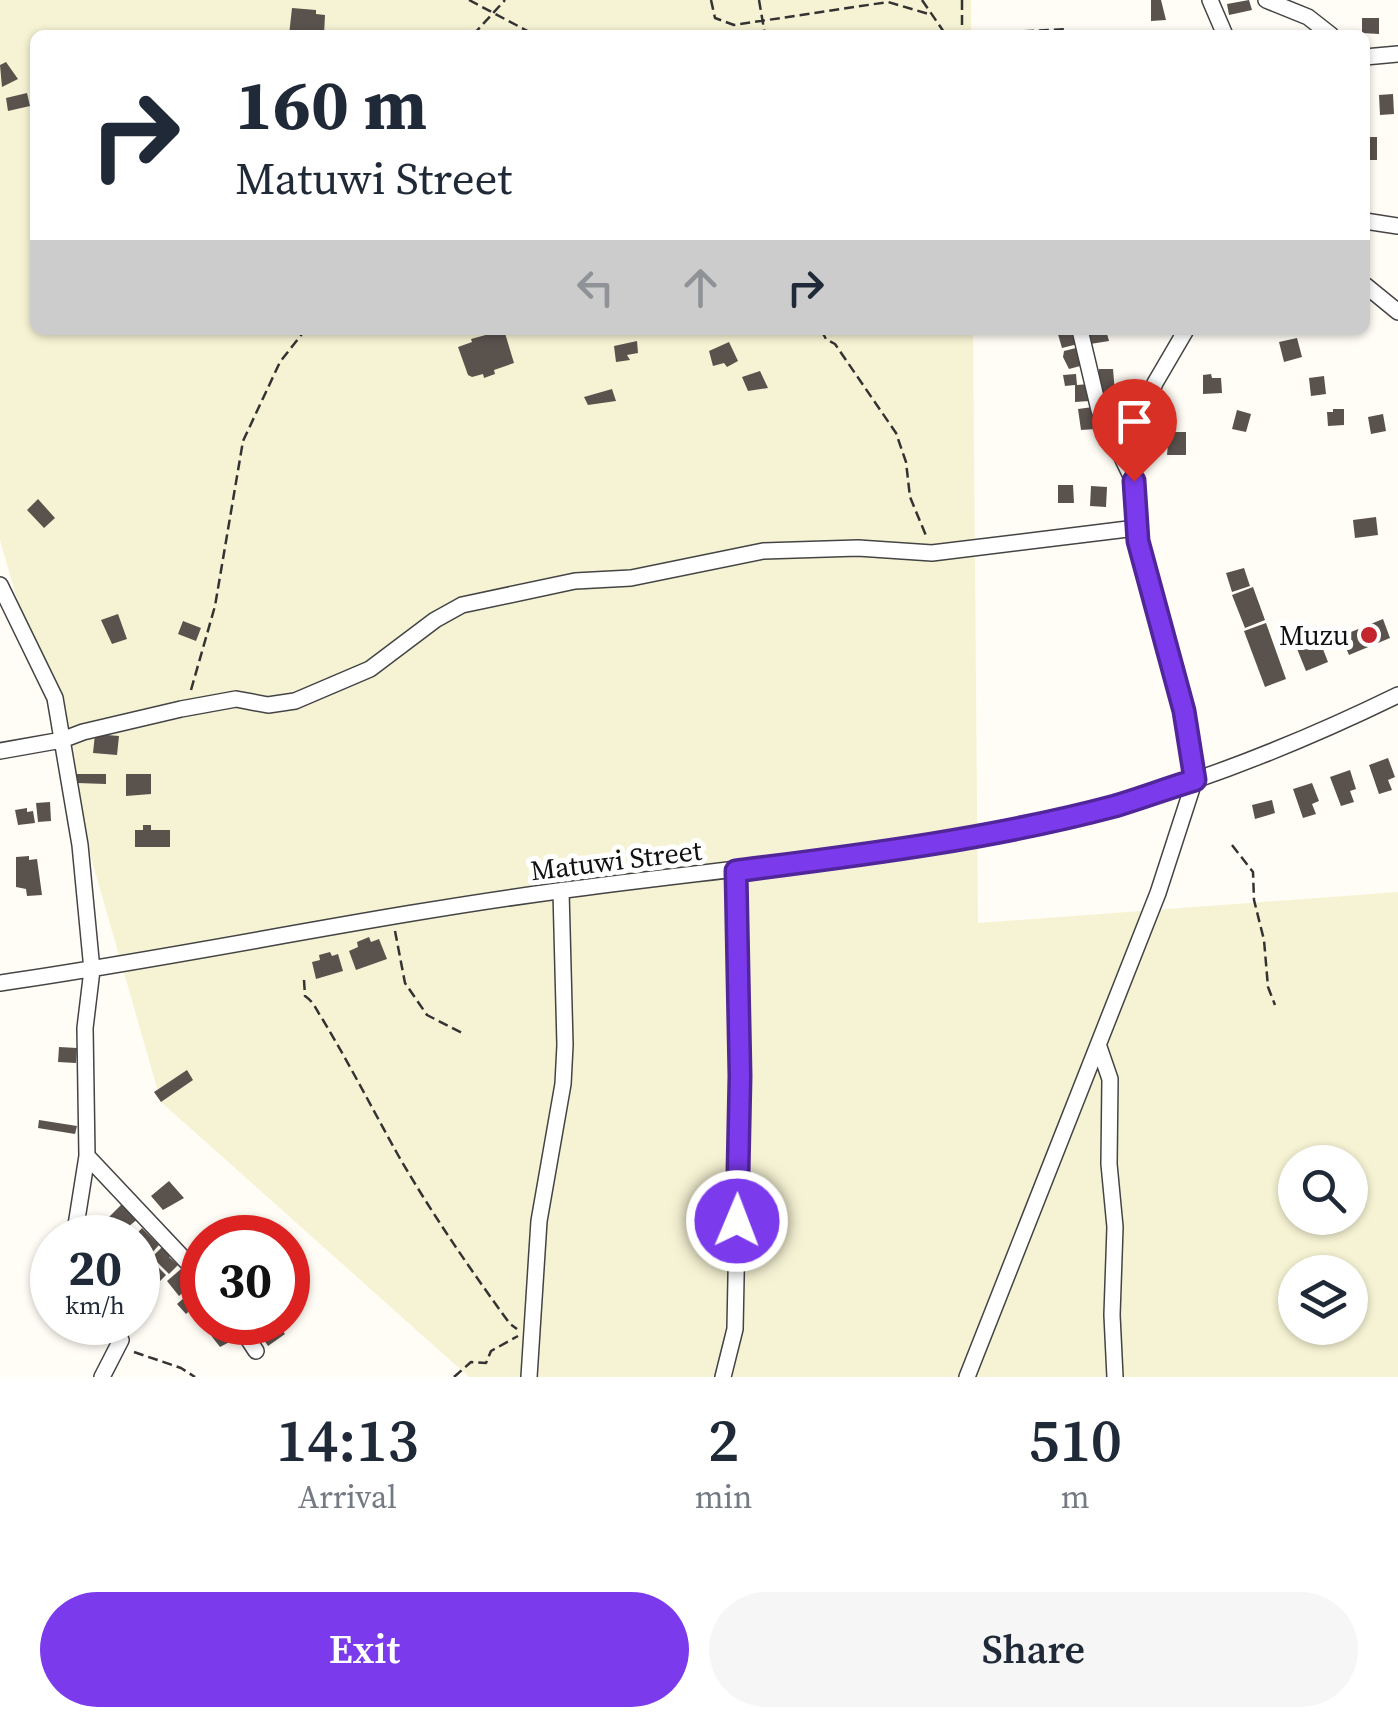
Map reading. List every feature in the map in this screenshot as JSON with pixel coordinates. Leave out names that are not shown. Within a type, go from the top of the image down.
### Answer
[{"type":"street","points":[[1210,0],[1223,30]]},
{"type":"street","points":[[1266,0],[1308,17],[1324,30]]},
{"type":"street","points":[[1370,57],[1398,54]]},
{"type":"street","points":[[1370,222],[1398,226]]},
{"type":"street","points":[[1370,289],[1398,312]]},
{"type":"street","points":[[1081,335],[1098,410],[1134,481]]},
{"type":"street","points":[[967,1377],[1158,893],[1195,780],[1184,711],[1136,528],[1134,481],[1134,454],[1142,416],[1183,335]]},
{"type":"street","points":[[0,750],[62,740],[236,699],[268,705],[296,701],[370,669],[435,620],[462,605],[575,580],[631,578],[763,550],[858,548],[932,553],[1136,528]]},
{"type":"street","points":[[0,585],[55,698],[74,798],[92,970],[85,1028],[88,1156],[78,1215]]},
{"type":"street","name":"Matuwi Street","points":[[0,983],[392,915],[891,851],[1028,825],[1116,806],[1195,780],[1340,725],[1398,695]]},
{"type":"street","points":[[724,1377],[735,1330],[740,1076],[736,871]]},
{"type":"street","points":[[528,1377],[539,1221],[563,1084],[560,891]]},
{"type":"street","points":[[1099,1047],[1110,1079],[1109,1164],[1116,1227],[1112,1315],[1115,1377]]},
{"type":"street","points":[[88,1156],[180,1254]]},
{"type":"street","points":[[253,1345],[256,1350]]},
{"type":"street","points":[[102,1377],[119,1346]]},
{"type":"path","points":[[469,0],[527,30]]},
{"type":"path","points":[[478,30],[505,0]]},
{"type":"path","points":[[711,0],[715,18],[734,25],[888,2],[932,15]]},
{"type":"path","points":[[759,0],[764,30]]},
{"type":"path","points":[[922,0],[944,30]]},
{"type":"path","points":[[962,0],[962,30]]},
{"type":"path","points":[[1050,30],[1067,29]]},
{"type":"path","points":[[181,709],[196,678],[215,606],[244,441],[280,362],[301,335]]},
{"type":"path","points":[[824,335],[835,344],[896,433],[906,462],[910,497],[932,553]]},
{"type":"path","points":[[1232,846],[1253,872],[1254,900],[1274,1005]]},
{"type":"path","points":[[392,915],[405,983],[427,1015],[462,1033]]},
{"type":"path","points":[[304,980],[305,996],[314,1002],[334,1033],[358,1084],[448,1238],[510,1324],[530,1337]]},
{"type":"path","points":[[454,1377],[471,1362],[486,1362],[491,1350],[515,1336],[530,1337]]},
{"type":"path","points":[[119,1346],[181,1368],[195,1377]]},
{"type":"shaded area","points":[[0,0],[971,0],[971,30],[30,30],[30,335],[973,335],[978,923],[1398,892],[1398,1377],[469,1377],[310,1235],[310,1215],[288,1215],[161,1102],[0,540]]},
{"type":"building","points":[[1151,0],[1161,0],[1166,20],[1151,21]]},
{"type":"building","points":[[1249,0],[1252,10],[1229,15],[1227,4]]},
{"type":"building","points":[[292,8],[316,10],[316,14],[325,15],[324,30],[290,30]]},
{"type":"building","points":[[1362,18],[1379,18],[1379,34],[1362,30]]},
{"type":"building","points":[[6,62],[18,79],[2,87],[0,65]]},
{"type":"building","points":[[27,93],[30,106],[8,111],[6,98]]},
{"type":"building","points":[[1393,94],[1394,114],[1380,115],[1379,95]]},
{"type":"building","points":[[1370,137],[1377,137],[1377,160],[1370,160]]},
{"type":"building","points":[[506,335],[514,363],[484,378],[483,374],[468,375],[458,347],[472,342],[471,339]]},
{"type":"building","points":[[1058,335],[1075,335],[1078,344],[1062,348]]},
{"type":"building","points":[[1089,335],[1107,335],[1109,341],[1090,344]]},
{"type":"building","points":[[1297,338],[1302,357],[1284,362],[1279,342]]},
{"type":"building","points":[[637,341],[638,353],[627,355],[630,360],[616,362],[614,346]]},
{"type":"building","points":[[729,342],[738,361],[727,367],[724,363],[713,366],[709,351]]},
{"type":"building","points":[[1080,347],[1084,365],[1069,369],[1064,351]]},
{"type":"building","points":[[1099,369],[1113,369],[1115,393],[1099,392]]},
{"type":"building","points":[[760,371],[768,388],[748,391],[742,377]]},
{"type":"building","points":[[1076,374],[1077,385],[1089,384],[1089,401],[1075,402],[1075,385],[1065,386],[1063,375]]},
{"type":"building","points":[[1211,374],[1212,378],[1221,378],[1222,393],[1203,394],[1203,375]]},
{"type":"building","points":[[1324,376],[1326,394],[1311,396],[1309,378]]},
{"type":"building","points":[[612,389],[616,401],[588,405],[584,397]]},
{"type":"building","points":[[1093,407],[1096,429],[1081,430],[1078,409]]},
{"type":"building","points":[[1344,409],[1344,425],[1328,426],[1327,412]]},
{"type":"building","points":[[1237,410],[1251,414],[1246,432],[1232,429]]},
{"type":"building","points":[[1383,414],[1386,431],[1371,434],[1368,417]]},
{"type":"building","points":[[1169,432],[1186,432],[1186,455],[1167,455]]},
{"type":"building","points":[[1058,485],[1073,485],[1074,503],[1058,503]]},
{"type":"building","points":[[1091,486],[1107,487],[1106,507],[1090,506]]},
{"type":"building","points":[[38,499],[55,518],[44,528],[27,510]]},
{"type":"building","points":[[1376,517],[1378,535],[1355,538],[1353,520]]},
{"type":"building","points":[[1244,568],[1250,586],[1232,592],[1226,573]]},
{"type":"building","points":[[1253,587],[1265,620],[1245,628],[1232,595]]},
{"type":"building","points":[[118,614],[127,639],[112,644],[101,620]]},
{"type":"building","points":[[1383,619],[1390,638],[1349,655],[1341,636]]},
{"type":"building","points":[[183,621],[201,628],[196,641],[178,634]]},
{"type":"building","points":[[1266,623],[1286,679],[1265,687],[1244,631]]},
{"type":"building","points":[[1314,626],[1328,662],[1306,671],[1291,634]]},
{"type":"building","points":[[95,734],[119,736],[117,755],[93,753]]},
{"type":"building","points":[[1388,758],[1395,777],[1388,780],[1392,790],[1379,794],[1369,765]]},
{"type":"building","points":[[1350,770],[1356,789],[1350,791],[1354,802],[1341,806],[1330,777]]},
{"type":"building","points":[[77,774],[106,774],[106,784],[77,783]]},
{"type":"building","points":[[126,774],[151,774],[151,794],[126,796]]},
{"type":"building","points":[[1312,783],[1319,801],[1312,804],[1316,814],[1303,818],[1293,789]]},
{"type":"building","points":[[1272,800],[1275,813],[1255,819],[1252,805]]},
{"type":"building","points":[[50,802],[51,821],[38,822],[36,803]]},
{"type":"building","points":[[27,808],[27,812],[33,811],[35,823],[18,825],[15,810]]},
{"type":"building","points":[[143,825],[151,825],[151,830],[170,830],[170,847],[135,847],[135,830],[143,830]]},
{"type":"building","points":[[29,856],[29,860],[37,859],[42,895],[27,896],[26,889],[16,887],[16,857]]},
{"type":"building","points":[[369,937],[371,942],[379,939],[387,959],[356,970],[349,951]]},
{"type":"building","points":[[330,952],[332,956],[338,954],[343,971],[316,979],[312,962]]},
{"type":"building","points":[[59,1047],[77,1048],[76,1063],[58,1062]]},
{"type":"building","points":[[187,1070],[193,1080],[161,1102],[154,1092]]},
{"type":"building","points":[[39,1120],[77,1126],[75,1134],[38,1128]]},
{"type":"building","points":[[169,1181],[184,1198],[163,1210],[151,1196]]},
{"type":"building","points":[[125,1201],[137,1215],[111,1215]]},
{"type":"building","points":[[160,1249],[174,1253],[169,1257],[178,1265],[169,1274],[160,1265]]},
{"type":"building","points":[[180,1270],[179,1296],[167,1281]]},
{"type":"place","name":"Muzu","points":[[1369,635]]},
{"type":"route","points":[[737,1221],[740,1076],[736,871],[891,851],[1028,825],[1116,806],[1195,780],[1184,711],[1138,541],[1134,481]]}]
